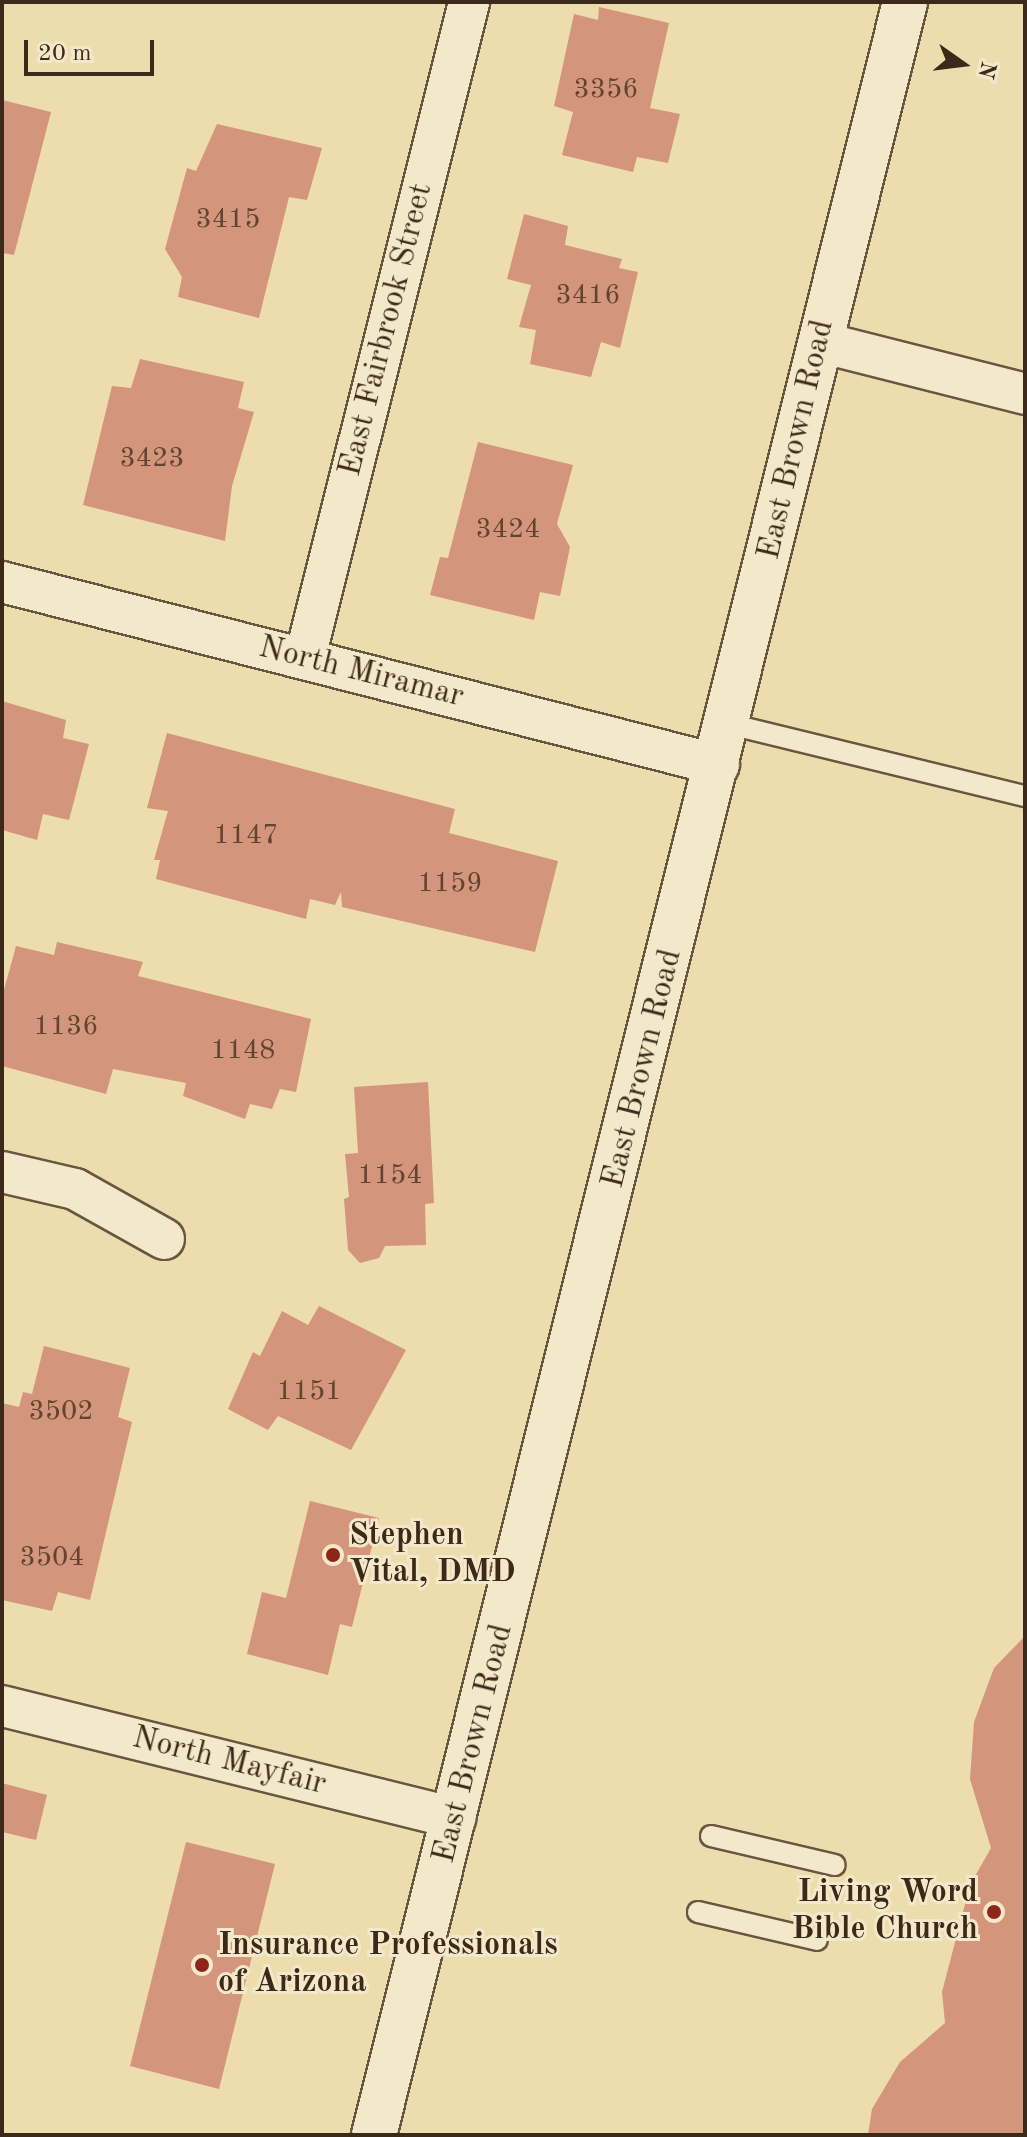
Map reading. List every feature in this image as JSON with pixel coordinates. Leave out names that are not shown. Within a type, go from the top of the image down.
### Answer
[{"type":"main road","name":"East Brown Road","points":[[374,2135],[724,745],[905,2]]},
{"type":"street","name":"East Fairbrook Street","points":[[305,658],[469,2]]},
{"type":"street","points":[[820,342],[1025,394]]},
{"type":"street","name":"North Miramar","points":[[2,582],[305,658],[724,745]]},
{"type":"street","points":[[2,1172],[75,1189],[164,1239]]},
{"type":"street","name":"North Mayfair","points":[[2,1706],[455,1818]]},
{"type":"lane","points":[[724,745],[1025,796]]},
{"type":"lane","points":[[711,1836],[835,1865]]},
{"type":"lane","points":[[698,1912],[817,1940]]},
{"type":"building","points":[[599,7],[669,23],[650,108],[680,114],[668,163],[637,157],[633,172],[562,155],[573,112],[554,106],[574,14],[598,20]]},
{"type":"building","points":[[2,100],[51,112],[14,255],[2,253]]},
{"type":"building","points":[[217,124],[322,148],[307,200],[289,197],[259,318],[178,297],[182,277],[165,249],[187,168],[196,171]]},
{"type":"building","points":[[524,214],[568,226],[565,245],[622,259],[619,268],[638,272],[620,348],[601,342],[591,377],[530,364],[536,330],[519,327],[531,285],[507,279]]},
{"type":"building","points":[[140,359],[244,382],[238,408],[254,412],[232,486],[225,541],[83,505],[112,386],[131,388]]},
{"type":"building","points":[[478,442],[573,465],[557,524],[570,547],[560,596],[540,592],[534,620],[430,595],[440,557],[448,558]]},
{"type":"building","points":[[2,701],[66,720],[63,738],[89,744],[69,820],[43,814],[37,840],[2,830]]},
{"type":"building","points":[[167,733],[455,809],[449,833],[558,861],[535,952],[342,907],[341,892],[335,905],[310,899],[306,919],[156,879],[160,860],[154,860],[168,811],[147,808]]},
{"type":"building","points":[[57,942],[143,962],[138,976],[311,1019],[296,1092],[280,1089],[272,1109],[250,1104],[245,1119],[183,1096],[186,1083],[113,1069],[106,1094],[2,1066],[2,997],[16,946],[54,955]]},
{"type":"building","points":[[428,1082],[434,1203],[425,1204],[426,1245],[385,1246],[379,1258],[360,1263],[348,1250],[344,1199],[349,1197],[345,1154],[358,1153],[354,1087]]},
{"type":"building","points":[[319,1306],[406,1350],[351,1450],[278,1416],[268,1430],[228,1409],[253,1352],[260,1356],[282,1311],[308,1325]]},
{"type":"building","points":[[44,1346],[130,1368],[118,1417],[132,1422],[90,1600],[58,1592],[52,1611],[2,1600],[2,1403],[19,1407],[23,1392],[32,1394]]},
{"type":"building","name":"Stephen Vital, DMD","points":[[310,1501],[379,1518],[352,1627],[340,1624],[328,1675],[247,1654],[262,1592],[286,1598]]},
{"type":"building","name":"Living Word Bible Church","points":[[1025,1636],[1025,2135],[868,2135],[872,2109],[900,2062],[945,2023],[942,1992],[970,1885],[991,1848],[970,1779],[974,1722],[994,1668]]},
{"type":"building","points":[[2,1783],[47,1795],[36,1840],[2,1832]]},
{"type":"building","name":"Insurance Professionals of Arizona","points":[[186,1842],[275,1864],[219,2089],[130,2066]]},
{"type":"place","name":"Stephen Vital, DMD","points":[[333,1555]]},
{"type":"place","name":"Living Word Bible Church","points":[[994,1912]]},
{"type":"place","name":"Insurance Professionals of Arizona","points":[[202,1965]]}]
